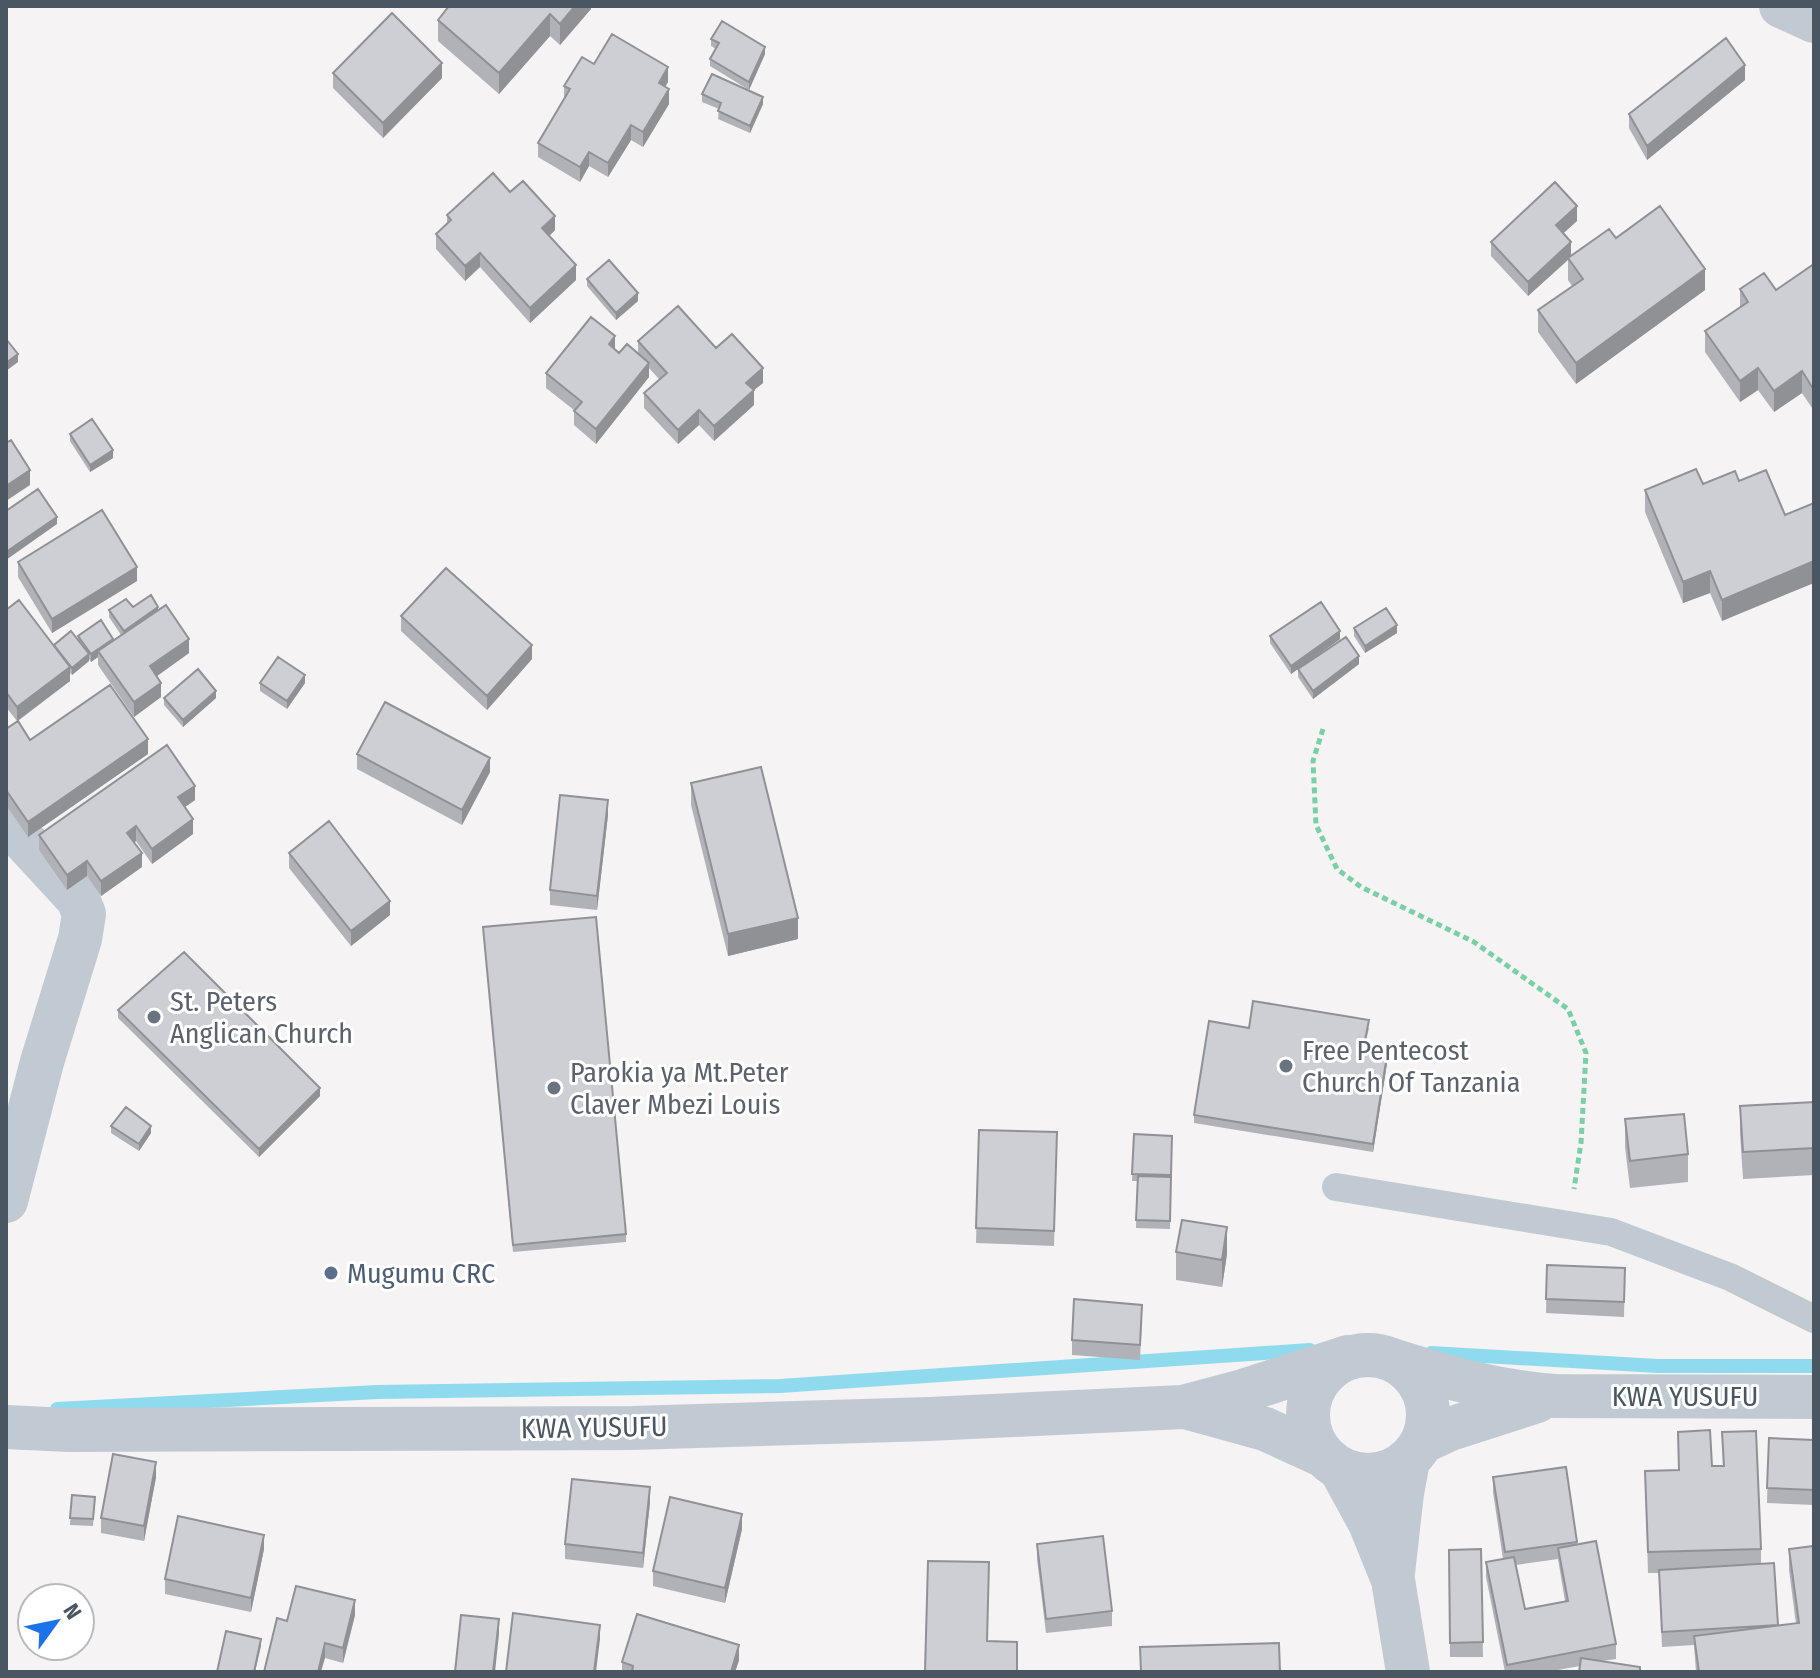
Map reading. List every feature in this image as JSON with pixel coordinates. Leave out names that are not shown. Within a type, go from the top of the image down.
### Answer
[{"type":"street","points":[[1781,6],[1814,21]]},
{"type":"street","points":[[6,821],[78,899],[84,914],[80,939],[42,1062],[6,1201]]},
{"type":"street","points":[[1393,1580],[1402,1493],[1428,1420],[1425,1396],[1413,1376],[1395,1361],[1372,1354],[1348,1357],[1328,1370],[1313,1388],[1307,1411],[1310,1435],[1370,1523],[1393,1580],[1408,1672]]},
{"type":"street","name":"KWA YUSUFU","points":[[6,1427],[69,1430],[632,1428],[1183,1407],[1348,1357]]},
{"type":"street","name":"KWA YUSUFU","points":[[1395,1361],[1517,1393],[1555,1396],[1814,1397]]},
{"type":"street","name":"KWA YUSUFU","points":[[1415,1451],[1485,1416],[1555,1396]]},
{"type":"street","name":"KWA YUSUFU","points":[[1183,1407],[1250,1424],[1293,1440],[1331,1462]]},
{"type":"street","points":[[1331,1462],[1364,1476],[1387,1473],[1415,1451]]},
{"type":"lane","points":[[1336,1187],[1611,1232],[1730,1277],[1814,1319]]},
{"type":"path","points":[[1323,729],[1313,761],[1316,825],[1337,869],[1361,887],[1474,942],[1568,1009],[1586,1053],[1581,1143],[1569,1226]]},
{"type":"building","points":[[449,6],[575,6],[560,24],[550,14],[499,73],[438,20]]},
{"type":"building","points":[[392,13],[442,63],[383,123],[333,73]]},
{"type":"building","points":[[722,21],[765,47],[749,82],[710,59],[719,43],[711,39]]},
{"type":"building","points":[[612,34],[668,67],[659,83],[669,89],[643,132],[631,125],[608,163],[589,152],[580,167],[538,143],[570,89],[564,86],[582,57],[594,64]]},
{"type":"building","points":[[1726,38],[1745,65],[1647,146],[1629,114]]},
{"type":"building","points":[[712,74],[763,97],[750,126],[718,111],[721,103],[702,94]]},
{"type":"building","points":[[493,173],[510,192],[523,181],[555,216],[542,228],[576,265],[530,308],[480,253],[465,266],[436,234],[451,220],[447,215]]},
{"type":"building","points":[[1555,182],[1577,206],[1556,225],[1571,242],[1528,282],[1491,242]]},
{"type":"building","points":[[1660,206],[1705,269],[1576,363],[1538,310],[1583,279],[1568,258],[1609,229],[1616,238]]},
{"type":"building","points":[[609,260],[638,293],[616,313],[587,279]]},
{"type":"building","points":[[1814,264],[1814,386],[1802,371],[1774,391],[1758,368],[1740,381],[1705,331],[1748,302],[1740,289],[1764,273],[1776,290]]},
{"type":"building","points":[[678,306],[716,348],[732,334],[763,368],[746,383],[754,390],[714,426],[699,410],[678,430],[644,393],[667,373],[638,341]]},
{"type":"building","points":[[591,317],[615,336],[609,344],[619,353],[627,344],[649,363],[596,429],[574,411],[582,402],[546,373]]},
{"type":"building","points":[[6,339],[18,354],[6,363]]},
{"type":"building","points":[[92,419],[113,450],[90,465],[70,434]]},
{"type":"building","points":[[11,440],[30,470],[6,486],[6,443]]},
{"type":"building","points":[[1696,469],[1703,484],[1735,471],[1739,481],[1766,470],[1785,515],[1814,503],[1814,561],[1722,600],[1710,571],[1683,582],[1645,490]]},
{"type":"building","points":[[38,489],[57,517],[6,552],[6,511]]},
{"type":"building","points":[[102,510],[137,567],[52,619],[18,562]]},
{"type":"building","points":[[446,568],[532,645],[487,696],[401,616]]},
{"type":"building","points":[[151,595],[158,607],[124,631],[109,610],[126,599],[133,607]]},
{"type":"building","points":[[19,600],[70,667],[17,707],[6,692],[6,610]]},
{"type":"building","points":[[1321,602],[1340,631],[1291,666],[1270,636]]},
{"type":"building","points":[[166,605],[189,639],[150,666],[161,683],[134,702],[98,651]]},
{"type":"building","points":[[1386,608],[1397,625],[1365,646],[1354,628]]},
{"type":"building","points":[[101,620],[113,639],[91,654],[78,636]]},
{"type":"building","points":[[71,631],[89,654],[72,668],[54,645]]},
{"type":"building","points":[[1346,637],[1359,656],[1313,691],[1298,669]]},
{"type":"building","points":[[278,657],[305,675],[287,701],[260,683]]},
{"type":"building","points":[[198,669],[216,691],[183,720],[164,698]]},
{"type":"building","points":[[110,685],[148,739],[28,822],[6,790],[6,729],[18,721],[30,740]]},
{"type":"building","points":[[385,702],[490,758],[462,810],[357,754]]},
{"type":"building","points":[[167,745],[195,786],[178,797],[193,819],[152,849],[136,826],[127,833],[142,853],[101,881],[87,861],[67,875],[39,835]]},
{"type":"building","points":[[761,767],[798,918],[728,934],[691,783]]},
{"type":"building","points":[[560,795],[608,800],[597,896],[550,890]]},
{"type":"building","points":[[329,821],[390,901],[351,931],[289,853]]},
{"type":"building","name":"Parokia ya Mt.Peter Claver Mbezi Louis","points":[[596,917],[626,1234],[513,1245],[483,927]]},
{"type":"building","points":[[184,952],[320,1088],[259,1149],[118,1010]]},
{"type":"building","points":[[1253,1001],[1369,1020],[1364,1045],[1388,1049],[1373,1144],[1194,1115],[1209,1021],[1249,1028]]},
{"type":"building","points":[[1814,1102],[1814,1148],[1743,1152],[1740,1106]]},
{"type":"building","points":[[126,1107],[151,1126],[139,1144],[111,1126]]},
{"type":"building","points":[[1684,1114],[1688,1154],[1630,1161],[1625,1119]]},
{"type":"building","points":[[979,1130],[1057,1132],[1054,1231],[976,1228]]},
{"type":"building","points":[[1134,1134],[1172,1136],[1171,1175],[1132,1174]]},
{"type":"building","points":[[1138,1176],[1171,1177],[1170,1221],[1136,1220]]},
{"type":"building","points":[[1182,1220],[1227,1227],[1222,1260],[1176,1252]]},
{"type":"building","points":[[1547,1265],[1625,1268],[1624,1302],[1546,1299]]},
{"type":"building","points":[[1074,1299],[1142,1305],[1140,1345],[1072,1340]]},
{"type":"building","points":[[1710,1430],[1712,1466],[1724,1466],[1722,1432],[1756,1431],[1761,1549],[1648,1552],[1645,1471],[1679,1470],[1678,1432]]},
{"type":"building","points":[[1769,1438],[1814,1440],[1814,1490],[1767,1488]]},
{"type":"building","points":[[113,1454],[156,1462],[144,1526],[101,1518]]},
{"type":"building","points":[[1566,1467],[1577,1542],[1505,1552],[1493,1477]]},
{"type":"building","points":[[572,1479],[650,1487],[643,1553],[565,1544]]},
{"type":"building","points":[[72,1495],[95,1497],[93,1519],[70,1518]]},
{"type":"building","points":[[670,1497],[742,1514],[725,1588],[653,1571]]},
{"type":"building","points":[[178,1516],[264,1535],[251,1598],[165,1579]]},
{"type":"building","points":[[1103,1536],[1112,1611],[1046,1619],[1037,1544]]},
{"type":"building","points":[[1596,1541],[1616,1644],[1507,1665],[1486,1562],[1514,1557],[1525,1609],[1568,1601],[1558,1548]]},
{"type":"building","points":[[1814,1546],[1814,1672],[1699,1672],[1694,1636],[1799,1623],[1789,1549]]},
{"type":"building","points":[[1481,1549],[1483,1642],[1450,1643],[1449,1550]]},
{"type":"building","points":[[928,1561],[989,1562],[987,1641],[1017,1642],[1017,1672],[925,1672]]},
{"type":"building","points":[[1774,1563],[1778,1625],[1662,1632],[1659,1570]]},
{"type":"building","points":[[296,1586],[355,1600],[343,1648],[325,1643],[318,1672],[264,1672],[277,1618],[287,1621]]},
{"type":"building","points":[[513,1613],[600,1625],[594,1672],[506,1672]]},
{"type":"building","points":[[637,1614],[739,1645],[731,1672],[632,1672],[633,1666],[622,1662]]},
{"type":"building","points":[[461,1615],[499,1619],[493,1672],[455,1672]]},
{"type":"building","points":[[226,1631],[261,1639],[254,1672],[217,1672]]},
{"type":"building","points":[[1279,1643],[1280,1672],[1141,1672],[1140,1647]]},
{"type":"building","points":[[1581,1658],[1640,1667],[1640,1672],[1579,1672]]},
{"type":"waterway","points":[[57,1409],[377,1392],[780,1386],[1310,1350]]},
{"type":"waterway","points":[[1431,1353],[1658,1366],[1814,1366]]},
{"type":"place","name":"St. Peters Anglican Church","points":[[154,1017]]},
{"type":"place","name":"Free Pentecost Church Of Tanzania","points":[[1286,1066]]},
{"type":"place","name":"Parokia ya Mt.Peter Claver Mbezi Louis","points":[[554,1088]]},
{"type":"place","name":"Mugumu CRC","points":[[331,1273]]}]
